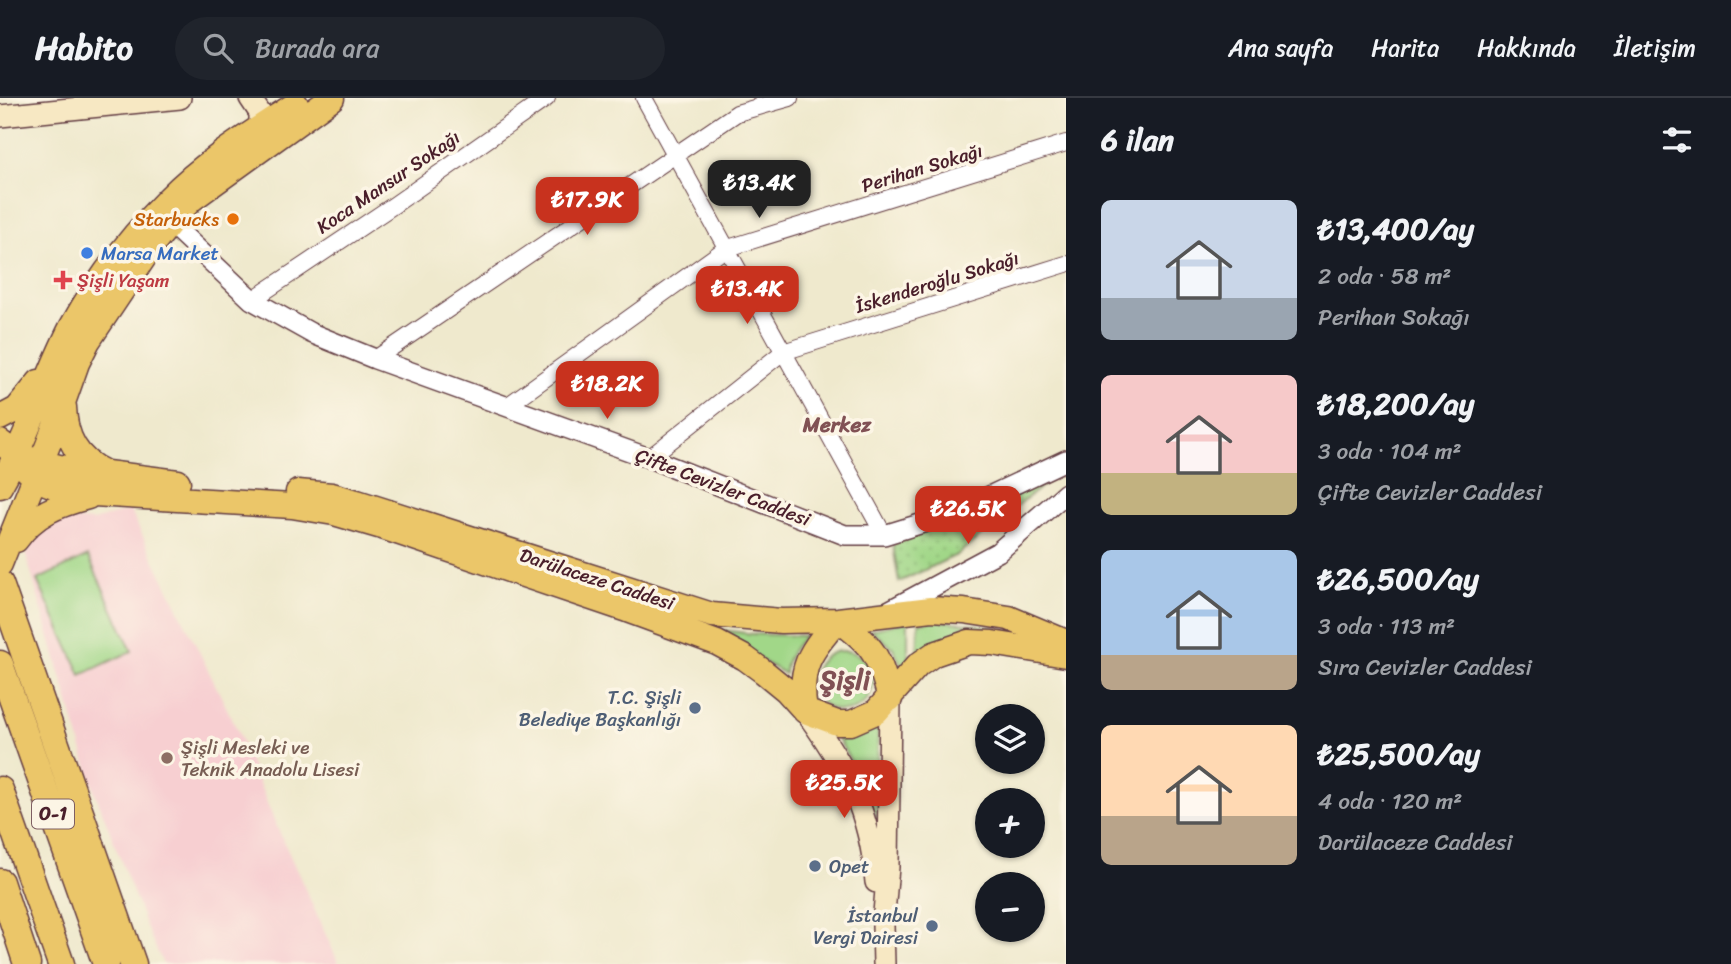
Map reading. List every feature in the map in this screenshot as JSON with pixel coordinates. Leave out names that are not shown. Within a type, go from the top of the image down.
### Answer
[{"type":"highway","points":[[0,584],[133,964]]},
{"type":"highway","name":"O-1","points":[[0,664],[106,964]]},
{"type":"highway","name":"O-1","points":[[0,790],[61,964]]},
{"type":"highway","points":[[0,806],[12,859],[44,964]]},
{"type":"highway","points":[[0,882],[27,964]]},
{"type":"main road","points":[[0,116],[180,98]]},
{"type":"main road","points":[[250,98],[260,113],[260,128]]},
{"type":"main road","points":[[0,486],[24,467],[64,399],[77,363],[98,323],[163,217],[169,198],[209,164],[305,98],[325,98]]},
{"type":"main road","points":[[3,559],[24,467],[60,353],[90,297],[129,244],[332,98]]},
{"type":"main road","points":[[0,418],[17,409],[25,401],[60,353]]},
{"type":"main road","points":[[64,399],[64,420],[73,446],[85,461],[108,473]]},
{"type":"main road","name":"Darülaceze Caddesi","points":[[24,467],[59,467],[154,481],[332,495],[712,615],[761,620],[838,620],[853,630],[878,657],[890,699],[884,964]]},
{"type":"main road","name":"Darülaceze Caddesi","points":[[24,467],[52,487],[93,496],[292,506],[334,513],[382,527],[717,643],[745,658],[786,690],[828,743],[861,806],[871,843],[883,925]]},
{"type":"main road","points":[[3,559],[24,528],[39,515],[54,506],[93,496]]},
{"type":"main road","points":[[1066,642],[1030,625],[989,613],[931,609],[838,620],[816,645],[804,666],[802,692],[805,711],[822,719],[851,723],[876,712],[918,665],[934,654],[969,642],[1066,655]]},
{"type":"street","name":"Koca Mansur Sokağı","points":[[252,299],[394,205],[547,98]]},
{"type":"street","points":[[643,98],[884,536]]},
{"type":"street","points":[[375,359],[737,113],[790,98]]},
{"type":"street","name":"Perihan Sokağı","points":[[506,406],[726,249],[1066,144]]},
{"type":"street","name":"Çifte Cevizler Caddesi","points":[[163,217],[252,299],[311,333],[375,359],[649,458],[845,535],[884,536],[949,515],[1066,460]]},
{"type":"street","name":"İskenderoğlu Sokağı","points":[[649,458],[783,352],[1066,264]]},
{"type":"street","points":[[881,614],[998,552],[1066,493]]},
{"type":"shaded area","name":"Şişli Mesleki ve Teknik Anadolu Lisesi","points":[[130,510],[237,729],[274,820],[339,964],[163,964],[93,787],[26,555],[37,535],[50,524],[67,519],[93,521]]},
{"type":"green space","points":[[1054,476],[957,555],[899,582],[893,545]]},
{"type":"green space","points":[[88,556],[132,651],[81,675],[37,580]]},
{"type":"green space","points":[[933,620],[991,626],[1018,632],[1016,637],[917,653],[919,623]]},
{"type":"green space","points":[[908,621],[908,661],[902,667],[893,648],[871,630]]},
{"type":"green space","points":[[706,628],[753,634],[805,636],[791,653],[785,674]]},
{"type":"green space","points":[[843,651],[860,656],[868,664],[873,681],[868,698],[860,706],[843,711],[826,706],[818,698],[813,681],[818,664],[826,656]]},
{"type":"green space","points":[[878,725],[877,820],[858,774],[837,737],[856,736]]},
{"type":"place","name":"Starbucks","points":[[233,219]]},
{"type":"place","name":"Marsa Market","points":[[87,253]]},
{"type":"place","name":"Şişli Yaşam","points":[[63,280]]},
{"type":"place","name":"T.C. Şişli Belediye Başkanlığı","points":[[695,708]]},
{"type":"place","name":"Şişli Mesleki ve Teknik Anadolu Lisesi","points":[[167,758]]},
{"type":"place","name":"Opet","points":[[815,866]]},
{"type":"place","name":"İstanbul Vergi Dairesi","points":[[932,926]]},
{"type":"district","name":"Merkez","points":[[837,425]]},
{"type":"district","name":"Şişli","points":[[845,680]]}]
